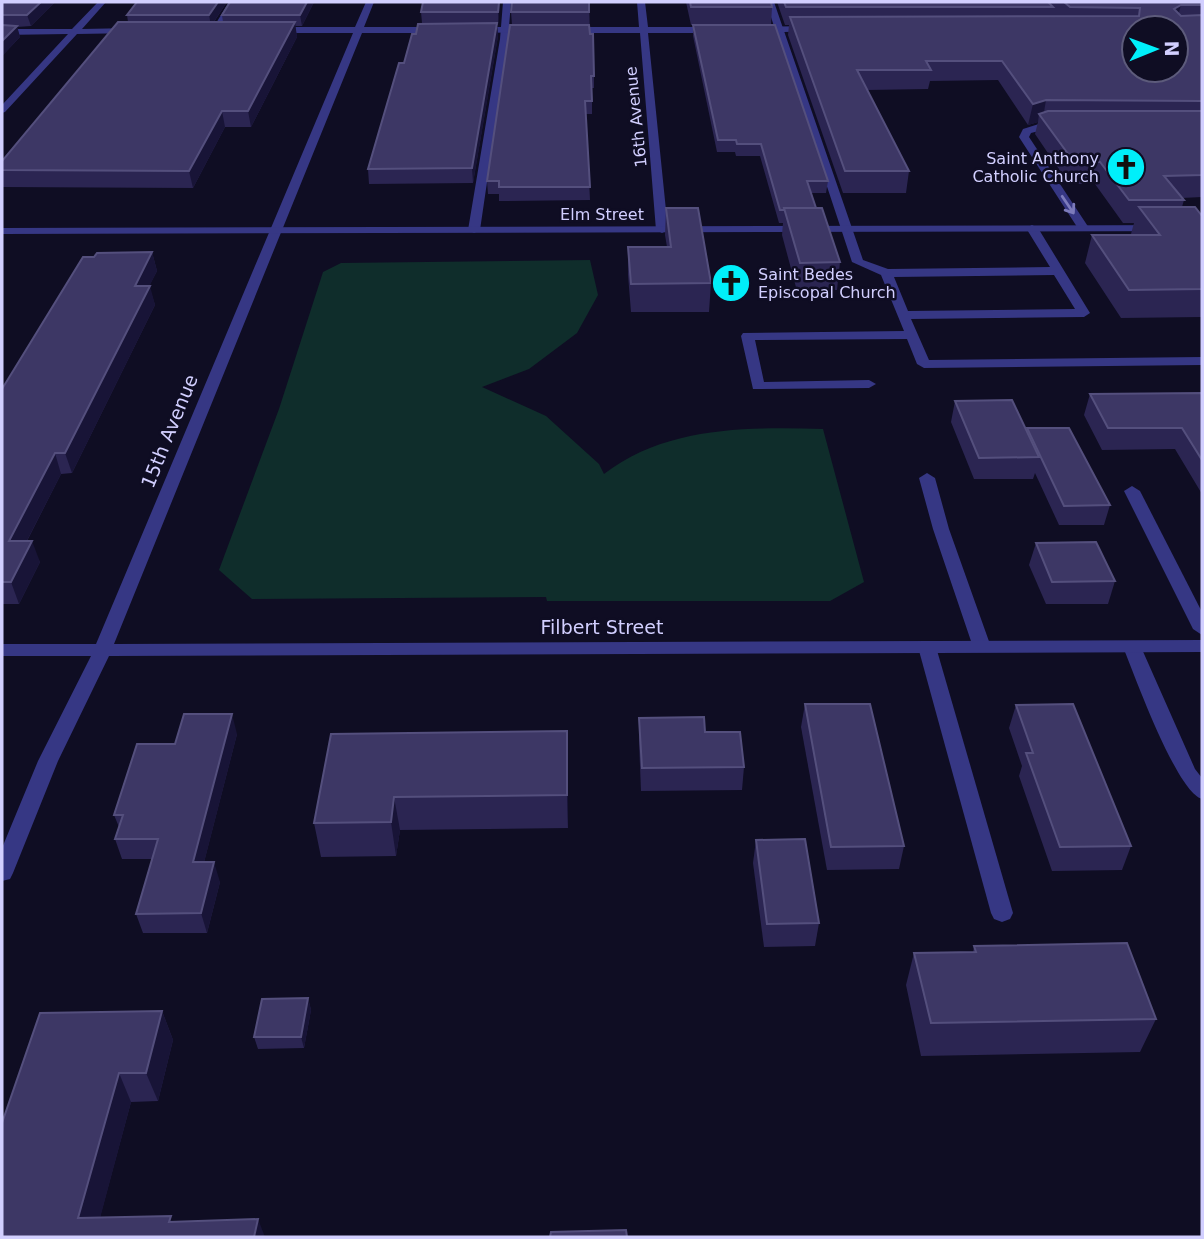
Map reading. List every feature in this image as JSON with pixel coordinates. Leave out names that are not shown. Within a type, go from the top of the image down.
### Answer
[{"type":"street","points":[[2,110],[102,2]]},
{"type":"street","points":[[212,31],[233,2]]},
{"type":"street","name":"15th Avenue","points":[[2,873],[48,761],[103,649],[370,2]]},
{"type":"street","points":[[474,230],[507,2]]},
{"type":"street","name":"16th Avenue","points":[[641,2],[662,230]]},
{"type":"street","points":[[770,2],[858,262],[886,273],[1058,271]]},
{"type":"street","points":[[739,30],[822,29]]},
{"type":"street","points":[[266,30],[452,30]]},
{"type":"street","points":[[465,30],[546,30]]},
{"type":"street","points":[[560,30],[725,30]]},
{"type":"street","points":[[2,32],[143,31]]},
{"type":"street","points":[[199,31],[226,31]]},
{"type":"street","points":[[1068,126],[1033,128],[1027,131],[1024,137],[1083,228]]},
{"type":"street","points":[[903,315],[1084,313],[1032,228]]},
{"type":"street","name":"Elm Street","points":[[2,232],[1202,228]]},
{"type":"street","points":[[886,273],[924,364],[1202,361]]},
{"type":"street","points":[[869,384],[758,386],[748,336],[912,335]]},
{"type":"street","points":[[928,478],[941,530],[982,647]]},
{"type":"street","points":[[1132,491],[1202,629]]},
{"type":"street","name":"Filbert Street","points":[[2,650],[1202,646]]},
{"type":"street","points":[[928,647],[1002,914]]},
{"type":"street","points":[[1132,647],[1188,773],[1202,791]]},
{"type":"green space","points":[[590,260],[598,295],[577,333],[529,369],[482,387],[546,416],[599,464],[604,474],[628,458],[681,438],[766,428],[823,429],[864,582],[830,601],[547,601],[546,597],[252,599],[219,570],[279,409],[323,272],[341,263]]},
{"type":"building","points":[[2,2],[41,2],[27,15],[2,15]]},
{"type":"building","points":[[137,2],[218,2],[209,15],[127,15]]},
{"type":"building","points":[[230,2],[307,2],[300,15],[222,15]]},
{"type":"building","points":[[423,2],[499,2],[498,12],[421,12]]},
{"type":"building","points":[[512,2],[589,2],[589,12],[511,12]]},
{"type":"building","points":[[690,2],[771,2],[772,7],[691,7]]},
{"type":"building","points":[[784,2],[1048,2],[1053,7],[786,7]]},
{"type":"building","points":[[1064,2],[1202,2],[1202,5],[1181,5],[1174,9],[1179,14],[1139,14],[1140,8],[1070,7]]},
{"type":"building","points":[[1202,15],[1202,101],[1046,100],[1033,104],[1002,61],[926,61],[931,70],[857,70],[909,171],[845,171],[790,17],[1120,16],[1120,84],[1190,84],[1190,16]]},
{"type":"building","points":[[118,22],[295,22],[248,111],[222,111],[189,171],[2,170],[2,161]]},
{"type":"building","points":[[497,23],[472,168],[368,169],[399,63],[404,63],[412,34],[416,34],[418,24]]},
{"type":"building","points":[[2,25],[17,26],[2,41]]},
{"type":"building","points":[[510,25],[589,25],[590,34],[593,34],[594,76],[591,76],[592,101],[585,101],[590,187],[499,187],[499,181],[487,181]]},
{"type":"building","points":[[693,25],[775,25],[828,181],[807,181],[816,208],[780,210],[761,144],[737,144],[736,140],[718,140]]},
{"type":"building","points":[[1048,111],[1202,111],[1202,175],[1164,176],[1184,200],[1129,200],[1100,162],[1074,162],[1039,114]]},
{"type":"building","points":[[1139,207],[1195,207],[1202,216],[1202,289],[1129,290],[1092,235],[1160,235]]},
{"type":"building","points":[[666,208],[698,208],[711,283],[631,284],[628,247],[671,247]]},
{"type":"building","points":[[784,208],[822,208],[840,262],[800,263]]},
{"type":"building","points":[[152,252],[135,286],[150,286],[65,453],[55,453],[9,541],[32,541],[11,582],[2,582],[2,389],[83,257],[94,257],[97,253]]},
{"type":"building","points":[[1202,393],[1202,460],[1182,428],[1108,428],[1090,394]]},
{"type":"building","points":[[1012,400],[1039,457],[979,458],[955,401]]},
{"type":"building","points":[[1027,428],[1069,428],[1110,505],[1064,506]]},
{"type":"building","points":[[1096,542],[1115,581],[1052,582],[1036,543]]},
{"type":"building","points":[[805,704],[870,704],[904,846],[831,847]]},
{"type":"building","points":[[1073,704],[1131,846],[1060,847],[1026,753],[1033,753],[1016,705]]},
{"type":"building","points":[[184,714],[232,714],[193,862],[214,862],[201,913],[136,914],[158,839],[115,839],[123,815],[114,815],[137,744],[175,744]]},
{"type":"building","points":[[704,717],[705,732],[740,732],[744,767],[642,768],[639,718]]},
{"type":"building","points":[[567,731],[567,795],[394,797],[391,822],[314,823],[331,734]]},
{"type":"building","points":[[805,839],[819,923],[767,924],[756,840]]},
{"type":"building","points":[[1127,943],[1156,1019],[931,1023],[914,953],[976,952],[974,946]]},
{"type":"building","points":[[308,998],[301,1037],[254,1037],[262,999]]},
{"type":"building","points":[[162,1011],[146,1073],[119,1073],[78,1218],[171,1216],[169,1222],[258,1219],[254,1237],[2,1237],[2,1123],[40,1013]]},
{"type":"building","points":[[626,1230],[627,1237],[550,1237],[551,1232]]},
{"type":"place","name":"Saint Anthony Catholic Church","points":[[1126,167]]},
{"type":"place","name":"Saint Bedes Episcopal Church","points":[[731,283]]}]
